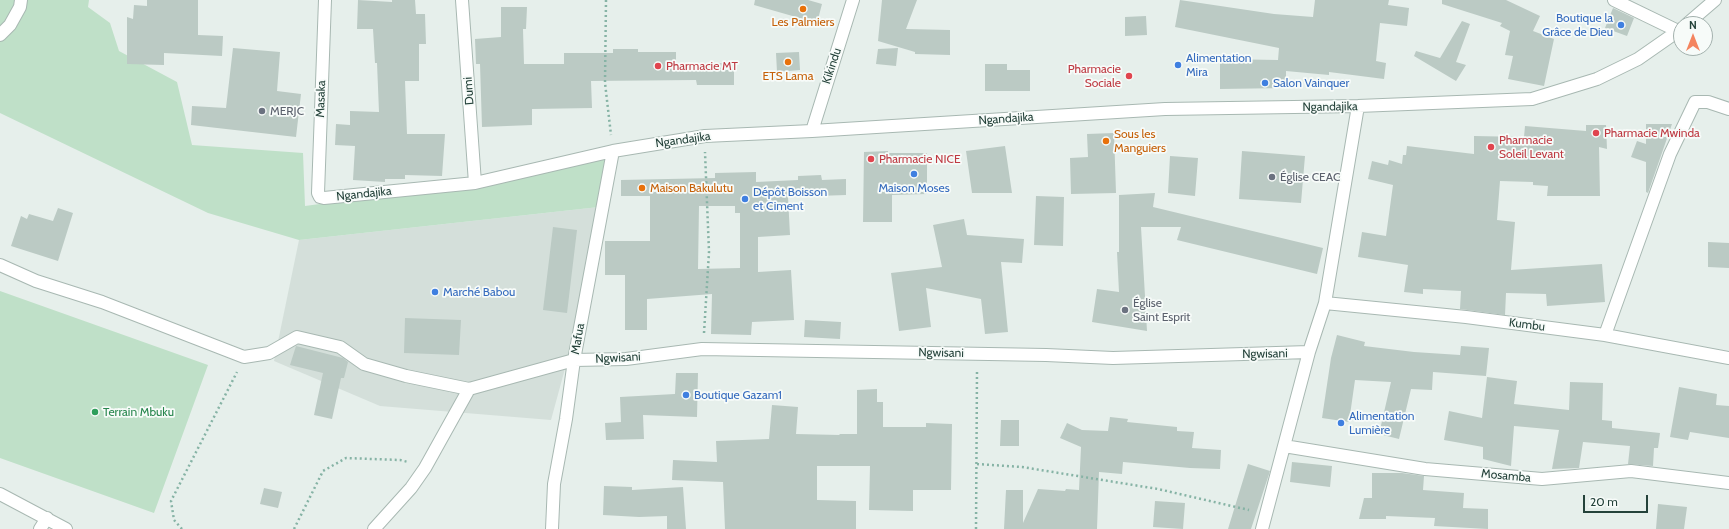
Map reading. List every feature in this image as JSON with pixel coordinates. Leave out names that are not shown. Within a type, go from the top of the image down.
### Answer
[{"type":"street","points":[[0,34],[10,25],[21,0]]},
{"type":"street","name":"Masaka","points":[[320,197],[318,193],[325,0]]},
{"type":"street","name":"Dumi","points":[[462,0],[475,182]]},
{"type":"street","name":"Kikindu","points":[[812,131],[853,0]]},
{"type":"street","points":[[1614,0],[1673,24]]},
{"type":"street","name":"Ngandajika","points":[[1696,16],[1715,0]]},
{"type":"street","name":"Ngandajika","points":[[320,197],[324,198],[475,182],[613,151],[705,136],[812,131],[1165,109],[1358,106],[1532,99],[1597,79],[1638,59],[1673,34]]},
{"type":"street","points":[[1605,335],[1670,154],[1695,102],[1708,102],[1729,109]]},
{"type":"street","points":[[1262,529],[1309,352],[1325,302],[1358,106]]},
{"type":"street","name":"Mafua","points":[[552,529],[554,484],[566,419],[574,360],[613,151]]},
{"type":"street","points":[[0,266],[36,281],[102,302],[244,357],[269,353],[297,337],[340,347],[364,364],[406,376],[469,389],[425,468],[411,488],[374,529]]},
{"type":"street","name":"Kumbu","points":[[1325,302],[1466,317],[1605,335],[1729,358]]},
{"type":"street","name":"Ngwisani","points":[[469,389],[574,360],[626,359],[702,349],[977,353],[1113,358],[1309,352]]},
{"type":"street","name":"Mosamba","points":[[1284,446],[1425,469],[1542,479],[1631,471],[1729,482]]},
{"type":"street","points":[[0,494],[48,518],[66,529]]},
{"type":"street","points":[[40,529],[48,518]]},
{"type":"path","points":[[606,0],[605,84],[613,151]]},
{"type":"path","points":[[702,349],[709,252],[705,136]]},
{"type":"path","points":[[976,529],[977,353]]},
{"type":"path","points":[[182,529],[174,520],[171,501],[244,357]]},
{"type":"path","points":[[294,529],[323,471],[346,458],[400,460],[425,468]]},
{"type":"path","points":[[977,464],[1022,467],[1158,489],[1265,514]]},
{"type":"shaded area","name":"Marché Babou","points":[[599,207],[572,343],[551,420],[380,406],[274,361],[299,240]]},
{"type":"green space","points":[[0,0],[89,0],[88,7],[110,23],[119,51],[177,82],[192,145],[303,153],[305,206],[475,183],[613,151],[599,207],[299,240],[208,213],[0,113]]},
{"type":"green space","name":"Terrain Mbuku","points":[[0,291],[208,365],[154,513],[0,458]]},
{"type":"building","points":[[147,0],[198,0],[198,35],[223,36],[222,56],[164,53],[164,65],[127,64],[127,17],[133,19],[134,5],[147,6]]},
{"type":"building","points":[[358,0],[392,2],[392,0],[415,0],[416,14],[425,14],[426,44],[419,44],[419,81],[405,81],[407,134],[445,134],[442,176],[405,175],[405,179],[385,179],[385,182],[353,180],[355,146],[335,145],[336,124],[350,125],[350,111],[379,112],[377,63],[375,63],[373,29],[357,29]]},
{"type":"building","points":[[755,0],[808,0],[822,4],[817,23],[754,5]]},
{"type":"building","points":[[882,0],[917,0],[906,29],[950,30],[950,55],[915,54],[915,52],[878,41]]},
{"type":"building","points":[[1180,0],[1274,14],[1313,17],[1315,0],[1389,0],[1388,5],[1409,8],[1407,26],[1380,23],[1376,61],[1386,63],[1384,79],[1329,72],[1329,75],[1286,71],[1286,88],[1220,89],[1220,59],[1278,60],[1279,48],[1175,27]]},
{"type":"building","points":[[1442,0],[1506,0],[1540,16],[1533,31],[1554,39],[1544,86],[1508,79],[1513,56],[1505,55],[1510,31],[1500,26],[1502,23],[1442,4]]},
{"type":"building","points":[[501,7],[527,7],[526,29],[523,29],[524,64],[564,64],[564,53],[613,53],[613,49],[638,49],[638,52],[676,52],[676,64],[734,63],[734,85],[697,85],[696,80],[591,81],[592,108],[532,109],[532,125],[482,127],[480,64],[476,64],[475,39],[501,37]]},
{"type":"building","points":[[1613,8],[1634,18],[1627,36],[1605,28]]},
{"type":"building","points":[[1146,16],[1147,35],[1125,36],[1125,17]]},
{"type":"building","points":[[1462,21],[1470,24],[1456,62],[1466,65],[1456,81],[1414,56],[1416,51],[1440,58]]},
{"type":"building","points":[[233,48],[280,52],[277,91],[301,94],[296,137],[191,125],[192,106],[226,108]]},
{"type":"building","points":[[898,48],[896,66],[876,64],[878,49]]},
{"type":"building","name":"ETS Lama","points":[[799,52],[800,70],[777,72],[776,53]]},
{"type":"building","points":[[985,64],[1007,64],[1007,70],[1030,70],[1030,91],[985,91]]},
{"type":"building","points":[[1646,124],[1672,124],[1648,193],[1646,192],[1646,162],[1631,157],[1637,141],[1646,144]]},
{"type":"building","points":[[1586,125],[1606,125],[1607,149],[1599,147],[1600,196],[1547,196],[1548,186],[1533,185],[1533,182],[1500,181],[1497,220],[1515,222],[1511,270],[1602,264],[1605,302],[1547,306],[1546,294],[1506,293],[1505,315],[1460,309],[1461,291],[1423,289],[1423,294],[1404,292],[1408,265],[1358,257],[1362,232],[1386,236],[1393,185],[1368,179],[1372,161],[1388,165],[1389,160],[1402,164],[1403,155],[1406,155],[1407,146],[1474,154],[1474,136],[1524,137],[1525,126],[1586,131]]},
{"type":"building","points":[[1114,133],[1116,193],[1071,194],[1070,158],[1088,157],[1087,134]]},
{"type":"building","points":[[1005,146],[1012,193],[972,193],[966,151]]},
{"type":"building","points":[[888,151],[888,153],[927,153],[927,194],[892,195],[892,222],[863,222],[864,152]]},
{"type":"building","name":"Église CEAC","points":[[1242,151],[1305,156],[1301,203],[1239,199]]},
{"type":"building","points":[[1170,156],[1198,158],[1195,196],[1168,193]]},
{"type":"building","points":[[756,172],[756,182],[798,180],[798,176],[821,175],[822,180],[846,179],[846,195],[788,197],[790,235],[758,237],[758,272],[791,270],[794,320],[752,322],[751,335],[711,334],[712,294],[647,299],[647,330],[625,330],[625,275],[605,275],[605,241],[650,241],[650,196],[621,196],[621,180],[715,178],[715,173]],"holes":[[[699,206],[735,206],[735,213],[740,213],[740,268],[698,269]]]},
{"type":"building","points":[[1155,193],[1153,207],[1323,248],[1317,274],[1177,240],[1181,227],[1141,227],[1147,331],[1092,322],[1097,289],[1119,292],[1117,252],[1119,252],[1119,195]]},
{"type":"building","points":[[1036,196],[1064,197],[1063,246],[1034,245]]},
{"type":"building","points":[[58,208],[73,213],[58,261],[11,246],[21,216],[27,219],[29,214],[53,221]]},
{"type":"building","points":[[964,219],[967,235],[1024,239],[1022,263],[1001,262],[1008,332],[985,334],[981,299],[926,288],[931,327],[899,331],[891,273],[942,267],[933,225]]},
{"type":"building","points":[[553,227],[577,230],[567,313],[543,310]]},
{"type":"building","points":[[1708,242],[1729,243],[1729,268],[1708,267]]},
{"type":"building","points":[[405,318],[461,320],[459,355],[404,353]]},
{"type":"building","points":[[805,320],[841,322],[840,339],[804,337]]},
{"type":"building","points":[[1337,335],[1365,342],[1364,346],[1414,352],[1460,355],[1461,346],[1489,348],[1486,376],[1433,372],[1432,390],[1411,389],[1399,439],[1379,434],[1391,382],[1355,380],[1349,422],[1322,418],[1331,358]]},
{"type":"building","points":[[296,346],[343,358],[348,362],[344,378],[341,378],[332,419],[314,415],[323,373],[290,365]]},
{"type":"building","points":[[676,373],[698,373],[697,417],[643,415],[644,439],[606,440],[605,423],[621,422],[620,397],[675,394]]},
{"type":"building","points":[[1487,377],[1517,381],[1514,404],[1569,410],[1570,382],[1603,383],[1602,420],[1612,421],[1612,428],[1660,433],[1658,448],[1654,448],[1653,466],[1628,464],[1630,446],[1583,442],[1579,468],[1552,469],[1559,430],[1514,426],[1511,466],[1483,459],[1483,447],[1444,440],[1449,411],[1482,418]]},
{"type":"building","points":[[1679,387],[1717,394],[1716,405],[1729,406],[1729,438],[1690,432],[1688,440],[1670,437]]},
{"type":"building","points":[[877,389],[877,402],[883,402],[883,427],[926,427],[926,423],[952,424],[951,490],[913,490],[913,511],[869,510],[870,466],[817,466],[817,500],[856,501],[856,529],[725,529],[723,482],[672,480],[673,460],[717,462],[716,441],[769,439],[772,405],[798,407],[796,434],[857,434],[857,390]]},
{"type":"building","points":[[1110,417],[1128,419],[1127,422],[1177,427],[1177,431],[1194,432],[1192,448],[1221,450],[1220,469],[1123,462],[1122,474],[1099,472],[1097,529],[1004,529],[1006,490],[1023,490],[1023,523],[1038,489],[1065,491],[1066,489],[1079,490],[1081,447],[1060,438],[1067,423],[1082,430],[1108,431]]},
{"type":"building","points":[[1001,420],[1019,420],[1019,446],[1000,446]]},
{"type":"building","points":[[1292,462],[1332,466],[1330,487],[1290,482]]},
{"type":"building","points":[[1248,464],[1270,471],[1251,529],[1228,529]]},
{"type":"building","points":[[1372,473],[1402,473],[1424,476],[1423,490],[1464,493],[1463,508],[1488,509],[1488,529],[1434,526],[1435,518],[1386,516],[1386,519],[1359,519],[1364,498],[1372,498]]},
{"type":"building","points":[[604,486],[632,487],[632,490],[683,487],[686,529],[667,529],[667,516],[639,517],[603,515]]},
{"type":"building","points":[[264,488],[282,492],[278,508],[260,504]]},
{"type":"building","points":[[1155,501],[1185,503],[1183,529],[1153,527]]},
{"type":"building","points":[[1658,504],[1687,507],[1684,529],[1656,529]]},
{"type":"place","name":"Les Palmiers","points":[[803,9]]},
{"type":"place","name":"Boutique la Grâce de Dieu","points":[[1621,25]]},
{"type":"place","name":"ETS Lama","points":[[788,62]]},
{"type":"place","name":"Alimentation Mira","points":[[1178,65]]},
{"type":"place","name":"Pharmacie MT","points":[[658,66]]},
{"type":"place","name":"Pharmacie Sociale","points":[[1129,76]]},
{"type":"place","name":"Salon Vainquer","points":[[1265,83]]},
{"type":"place","name":"MERJC","points":[[262,111]]},
{"type":"place","name":"Pharmacie Mwinda","points":[[1596,133]]},
{"type":"place","name":"Sous les Manguiers","points":[[1106,141]]},
{"type":"place","name":"Pharmacie Soleil Levant","points":[[1491,147]]},
{"type":"place","name":"Pharmacie NICE","points":[[871,159]]},
{"type":"place","name":"Maison Moses","points":[[914,174]]},
{"type":"place","name":"Église CEAC","points":[[1272,177]]},
{"type":"place","name":"Maison Bakulutu","points":[[642,188]]},
{"type":"place","name":"Dépôt Boisson et Ciment","points":[[745,199]]},
{"type":"place","name":"Marché Babou","points":[[435,292]]},
{"type":"place","name":"Église Saint Esprit","points":[[1125,310]]},
{"type":"place","name":"Boutique Gazam1","points":[[686,395]]},
{"type":"place","name":"Terrain Mbuku","points":[[95,412]]},
{"type":"place","name":"Alimentation Lumière","points":[[1341,423]]}]
